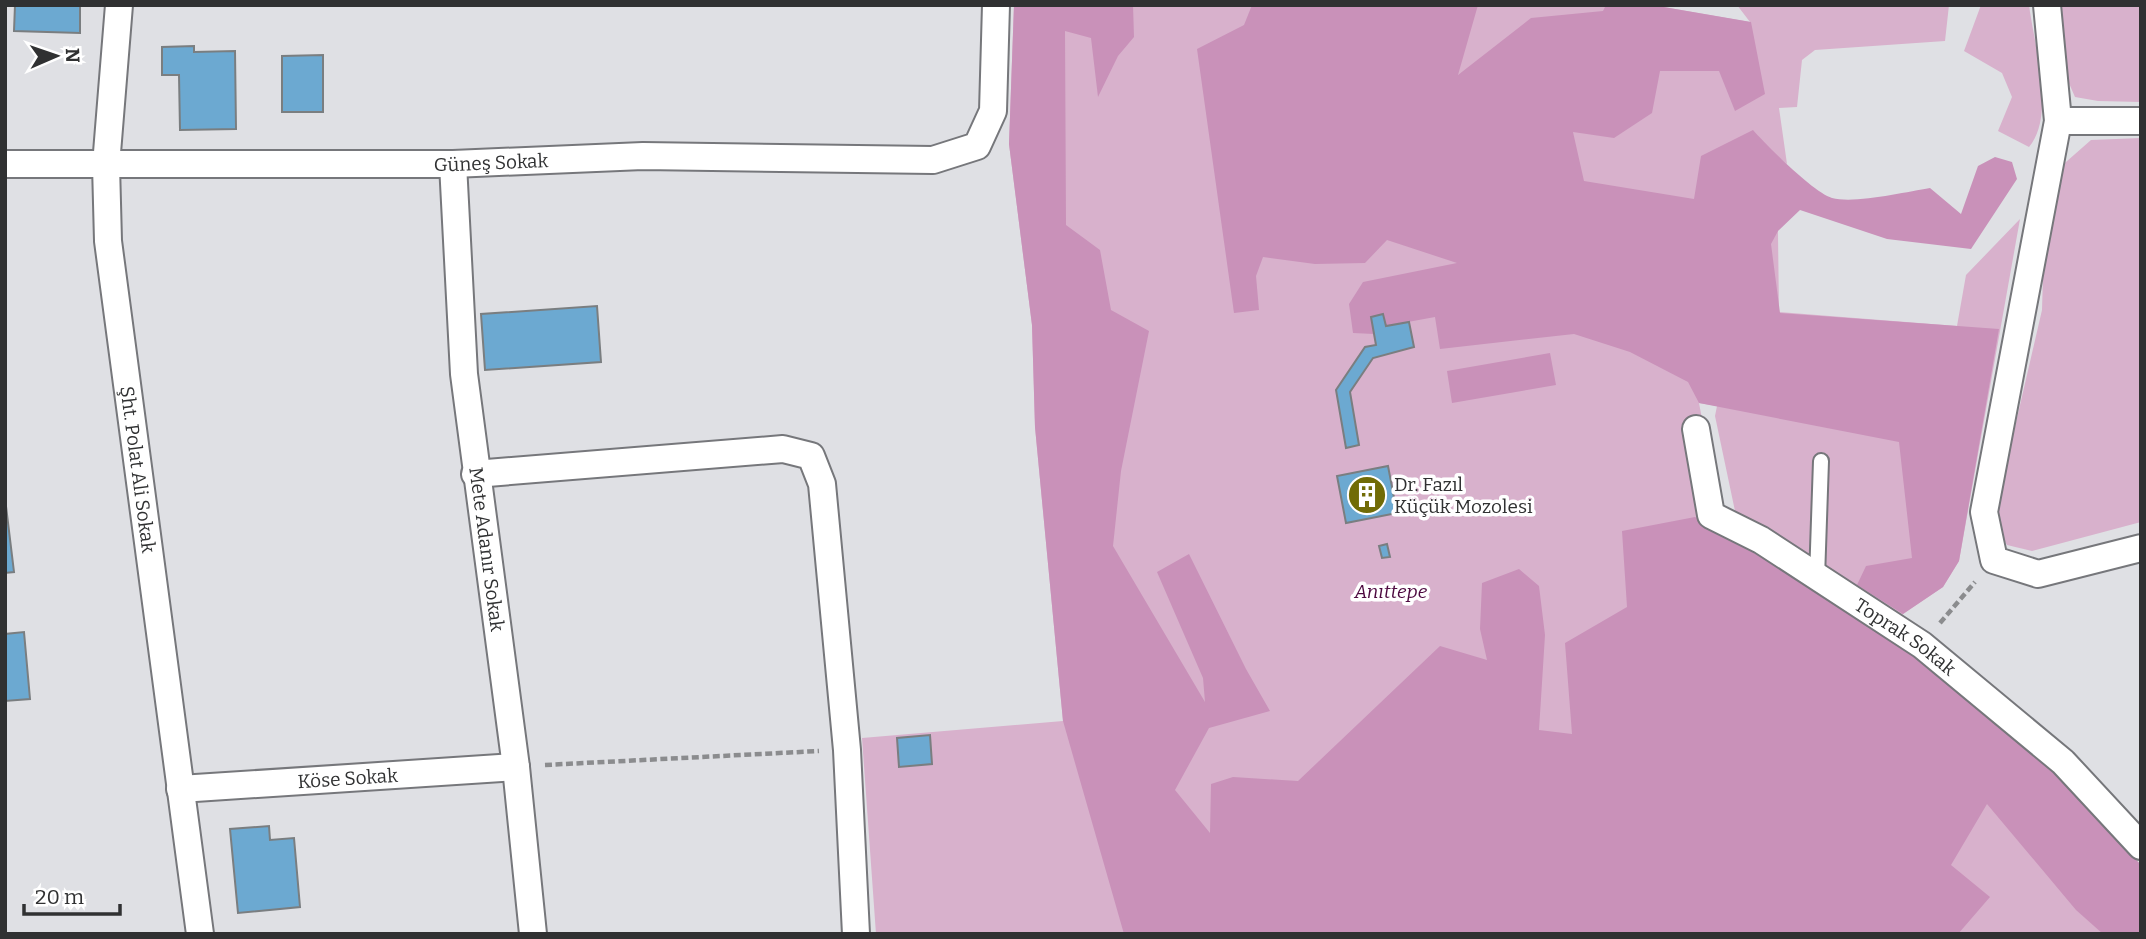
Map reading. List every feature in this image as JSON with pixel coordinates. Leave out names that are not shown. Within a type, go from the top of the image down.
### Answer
[{"type":"street","name":"Şht. Polat Ali Sokak","points":[[119,5],[106,165],[108,241],[200,934]]},
{"type":"street","name":"Güneş Sokak","points":[[5,164],[453,164],[643,156],[933,160],[977,146],[993,111],[996,5]]},
{"type":"street","points":[[2047,5],[2057,121],[1984,512],[1994,560],[2038,574],[2141,548]]},
{"type":"street","points":[[2057,121],[2141,121]]},
{"type":"street","name":"Mete Adanır Sokak","points":[[453,164],[464,374],[475,474],[516,767],[533,934]]},
{"type":"street","name":"Toprak Sokak","points":[[1696,429],[1711,515],[1761,540],[1922,645],[2063,762],[2141,846]]},
{"type":"street","points":[[475,474],[783,449],[811,456],[822,484],[847,750],[856,934]]},
{"type":"street","name":"Köse Sokak","points":[[180,789],[516,767]]},
{"type":"lane","points":[[1817,578],[1821,461]]},
{"type":"path","points":[[1922,645],[1994,560]]},
{"type":"path","points":[[516,767],[847,750]]},
{"type":"green space","name":"Anıttepe","points":[[1014,5],[1652,5],[1750,22],[1737,5],[1949,5],[1945,41],[1815,50],[1802,60],[1797,107],[1779,108],[1787,164],[1777,156],[1779,312],[1957,326],[1966,275],[2020,219],[1959,561],[1943,587],[1903,614],[1887,633],[2141,865],[2141,934],[876,934],[862,738],[1063,721],[1035,427],[1032,325],[1009,144]],"holes":[[[1699,403],[1717,406],[1715,416],[1735,511],[1786,539],[1784,547],[1720,513]]]},
{"type":"green space","points":[[1981,5],[2029,5],[2042,99],[2037,133],[2029,147],[1998,131],[2012,97],[2002,73],[1964,51]]},
{"type":"green space","points":[[2058,5],[2141,5],[2141,102],[2098,101],[2075,97],[2061,65]]},
{"type":"green space","points":[[2141,138],[2141,522],[2032,551],[2007,545],[1993,522],[2042,310],[2044,244],[2058,169],[2091,140]]},
{"type":"shaded area","points":[[1014,5],[1133,5],[1134,37],[1118,56],[1098,97],[1091,38],[1065,31],[1066,225],[1100,250],[1111,310],[1149,331],[1121,471],[1113,546],[1205,702],[1203,678],[1157,572],[1189,554],[1270,711],[1209,728],[1175,790],[1210,833],[1211,784],[1233,777],[1298,781],[1440,646],[1487,660],[1480,629],[1482,583],[1519,569],[1539,586],[1545,635],[1539,730],[1572,734],[1565,643],[1627,607],[1622,531],[1695,517],[1886,633],[2056,772],[2141,865],[2141,934],[2103,934],[2076,910],[1987,804],[1951,865],[1990,897],[1958,934],[1124,934],[1063,721],[1035,427],[1032,325],[1009,144]]},
{"type":"shaded area","points":[[1252,5],[1478,5],[1458,75],[1531,18],[1603,11],[1606,5],[1652,5],[1751,22],[1765,94],[1735,111],[1719,71],[1660,71],[1652,113],[1614,138],[1573,132],[1584,181],[1694,199],[1701,156],[1753,130],[1803,178],[1832,198],[1867,199],[1930,188],[1961,214],[1978,166],[1995,157],[2012,162],[2017,179],[1971,249],[1887,239],[1800,210],[1778,231],[1771,244],[1780,313],[1999,329],[1959,561],[1943,587],[1903,614],[1857,585],[1866,566],[1912,558],[1899,442],[1699,403],[1688,382],[1630,352],[1574,334],[1440,349],[1435,317],[1386,326],[1383,314],[1371,317],[1374,334],[1353,333],[1349,304],[1363,282],[1457,263],[1387,240],[1365,263],[1315,264],[1263,257],[1256,276],[1259,310],[1234,313],[1197,49],[1244,25]]},
{"type":"shaded area","points":[[1550,353],[1556,385],[1452,403],[1447,371]]},
{"type":"building","points":[[15,5],[80,5],[80,33],[14,31]]},
{"type":"building","points":[[194,46],[194,52],[235,51],[236,129],[180,130],[179,75],[162,75],[162,47]]},
{"type":"building","points":[[323,55],[323,112],[282,112],[282,56]]},
{"type":"building","points":[[597,306],[601,362],[485,370],[481,314]]},
{"type":"building","points":[[1383,314],[1386,326],[1409,322],[1414,347],[1373,358],[1350,392],[1359,445],[1346,448],[1336,390],[1365,347],[1376,345],[1371,317]]},
{"type":"building","name":"Dr. Fazıl Küçük Mozolesi","points":[[1388,466],[1397,513],[1346,523],[1337,476]]},
{"type":"building","points":[[5,498],[14,572],[5,573]]},
{"type":"building","points":[[1387,544],[1390,557],[1382,558],[1379,546]]},
{"type":"building","points":[[24,632],[30,699],[5,701],[5,634]]},
{"type":"building","points":[[930,735],[932,764],[899,767],[897,738]]},
{"type":"building","points":[[269,826],[270,840],[294,838],[300,907],[238,913],[230,829]]},
{"type":"place","name":"Dr. Fazıl Küçük Mozolesi","points":[[1367,495]]}]
